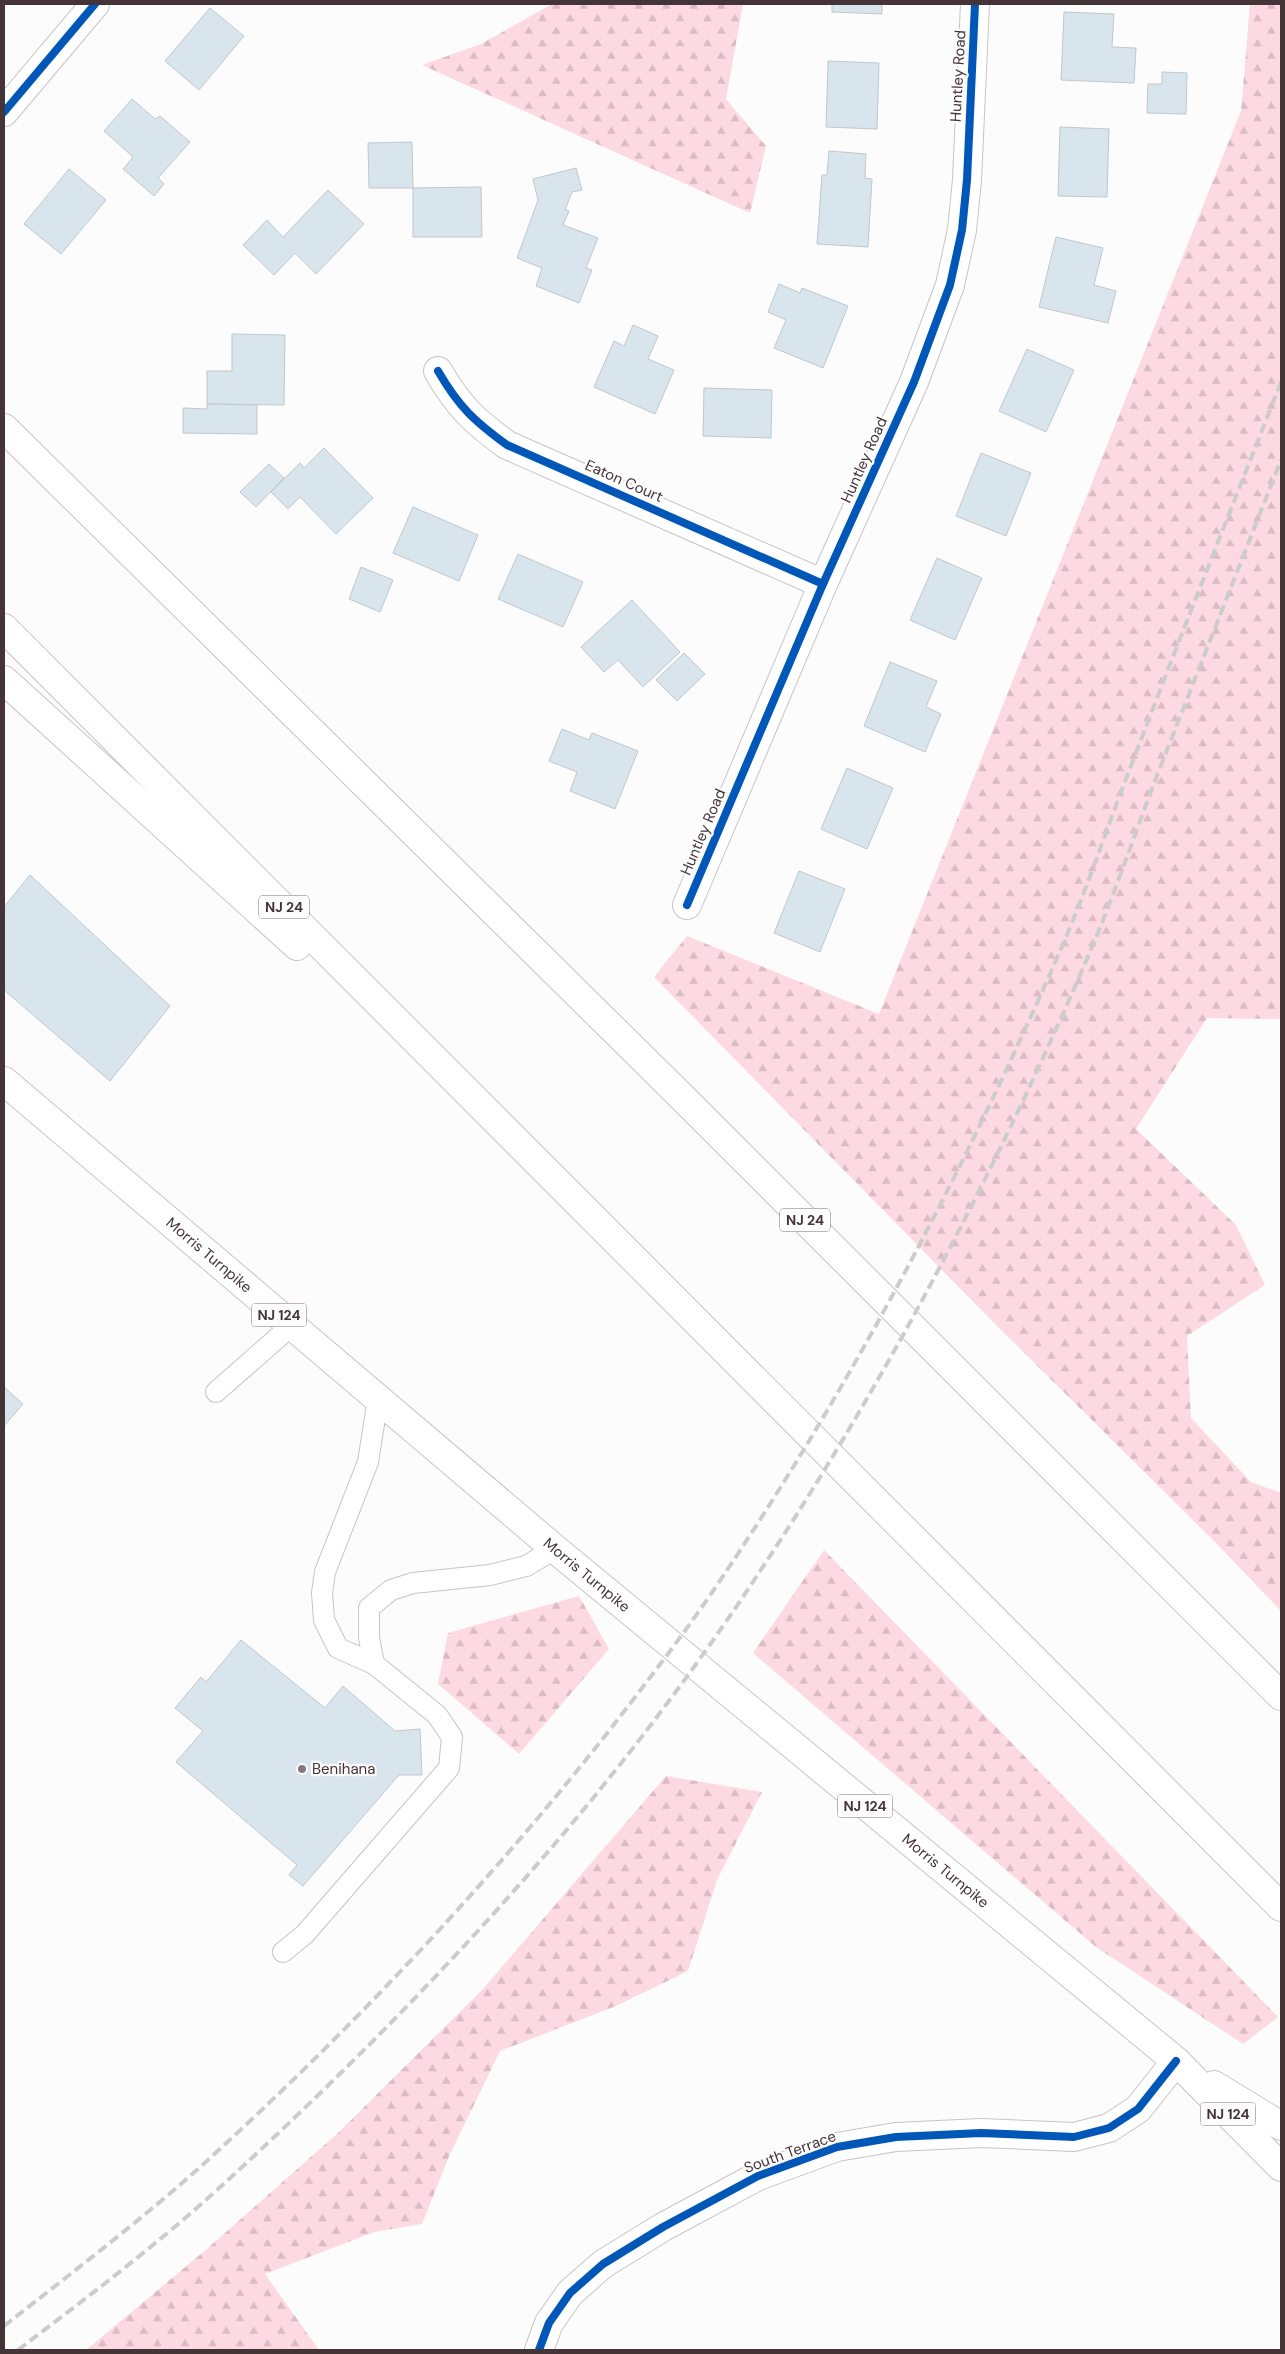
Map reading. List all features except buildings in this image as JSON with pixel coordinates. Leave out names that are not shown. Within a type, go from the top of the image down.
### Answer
[{"type":"main road","points":[[4,112],[95,4]]},
{"type":"main road","name":"Huntley Road","points":[[687,905],[823,584],[914,382],[950,284],[962,230],[967,180],[975,4]]},
{"type":"main road","name":"Eaton Court","points":[[438,371],[454,398],[477,423],[507,445],[823,584]]},
{"type":"main road","name":"NJ 24","points":[[4,428],[685,1100],[1281,1696]]},
{"type":"main road","name":"NJ 24","points":[[4,628],[1281,1907]]},
{"type":"main road","points":[[4,680],[564,1187]]},
{"type":"main road","name":"Morris Turnpike","points":[[4,1081],[555,1549],[1176,2061]]},
{"type":"main road","name":"NJ 124","points":[[1176,2061],[1281,2126]]},
{"type":"main road","name":"NJ 124","points":[[1176,2061],[1281,2167]]},
{"type":"main road","name":"South Terrace","points":[[539,2350],[549,2323],[570,2293],[602,2264],[663,2227],[758,2176],[838,2147],[896,2137],[981,2133],[1074,2137],[1109,2128],[1138,2109],[1176,2061]]},
{"type":"lane","points":[[216,1392],[291,1326]]},
{"type":"lane","points":[[283,1952],[305,1934],[449,1768],[452,1737],[437,1715],[374,1664],[338,1648],[324,1620],[322,1593],[325,1572],[368,1462],[378,1399]]},
{"type":"lane","points":[[374,1664],[369,1638],[369,1608],[391,1590],[413,1583],[490,1575],[526,1566],[555,1549]]},
{"type":"green space","points":[[552,4],[743,4],[726,99],[766,146],[750,213],[422,65],[481,44]]},
{"type":"green space","points":[[1250,4],[1281,4],[1281,1019],[1207,1018],[1136,1129],[1236,1225],[1265,1285],[1187,1336],[1191,1418],[1251,1482],[1281,1493],[1281,1611],[1214,1541],[998,1327],[654,977],[687,936],[879,1014],[1241,111]]},
{"type":"green space","points":[[824,1550],[1278,2017],[1243,2044],[1096,1947],[753,1653]]},
{"type":"green space","points":[[579,1596],[609,1649],[519,1754],[438,1684],[448,1633]]},
{"type":"green space","points":[[666,1776],[762,1792],[717,1880],[688,1971],[616,2006],[500,2051],[450,2154],[422,2224],[374,2232],[265,2274],[319,2350],[86,2350],[208,2248],[339,2132],[482,1990]]},
{"type":"railway","points":[[4,2326],[127,2229],[198,2169],[308,2065],[414,1957],[516,1844],[612,1727],[699,1611],[761,1518],[809,1441],[899,1284],[941,1204],[1020,1041],[1078,909],[1124,783],[1281,382]]},
{"type":"railway","points":[[18,2350],[144,2252],[217,2190],[358,2056],[426,1986],[557,1842],[678,1689],[734,1610],[833,1456],[879,1378],[966,1217],[1007,1135],[1093,944],[1281,460]]},
{"type":"cycle path","points":[[4,112],[95,4]]},
{"type":"cycle path","points":[[687,905],[823,584],[914,382],[950,285],[962,230],[967,180],[975,4]]},
{"type":"cycle path","points":[[438,371],[460,404],[485,428],[507,445],[823,584]]},
{"type":"cycle path","points":[[539,2350],[549,2323],[570,2293],[603,2264],[663,2227],[758,2176],[837,2147],[896,2137],[981,2133],[1074,2137],[1109,2128],[1138,2109],[1176,2061]]},
{"type":"place","name":"Benihana","points":[[302,1769]]}]
